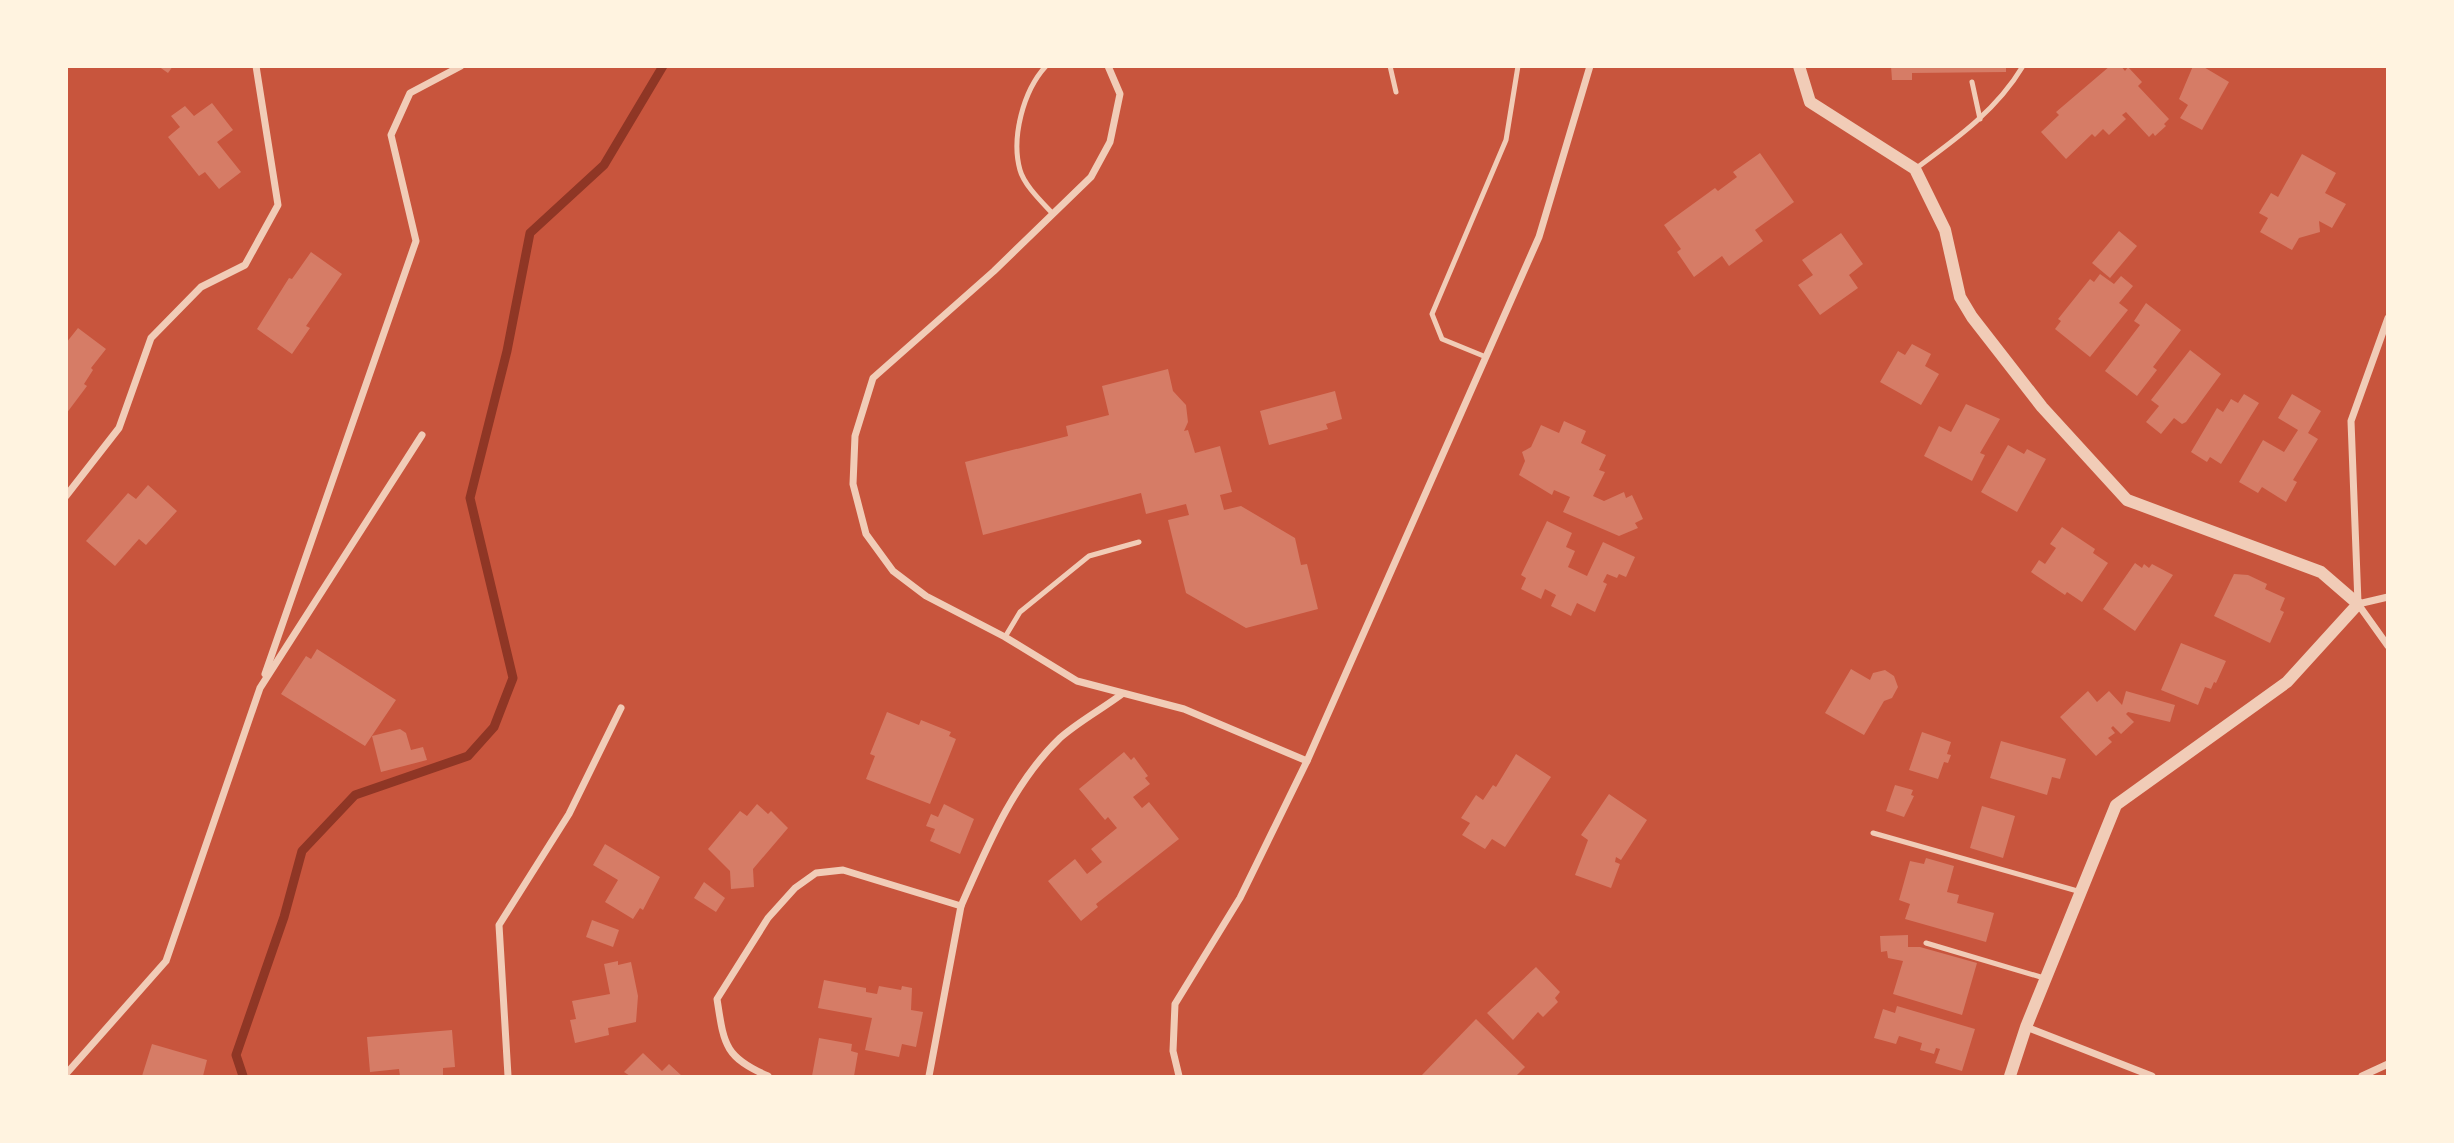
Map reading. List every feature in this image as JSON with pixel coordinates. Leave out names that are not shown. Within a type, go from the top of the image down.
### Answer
[{"type":"street","points":[[66,496],[119,428],[151,338],[201,287],[245,265],[278,205],[256,66]]},
{"type":"street","points":[[66,1074],[166,961],[416,241],[391,135],[410,93],[461,66]]},
{"type":"street","points":[[1108,66],[1120,94],[1110,142],[1091,177],[994,271],[873,378],[855,436],[853,484],[866,534],[893,571],[926,596],[1005,637],[1077,681],[1184,709],[1307,761]]},
{"type":"street","points":[[1179,1076],[1172,1051],[1175,1004],[1240,898],[1307,761],[1486,357],[1539,237],[1590,66]]},
{"type":"street","points":[[1799,66],[1810,102],[1915,169],[1945,230],[1960,298],[1972,317],[2042,407],[2127,500],[2321,572],[2358,604],[2388,646]]},
{"type":"street","points":[[2358,604],[2351,421],[2388,318]]},
{"type":"street","points":[[260,688],[422,435]]},
{"type":"street","points":[[2010,1076],[2026,1027],[2116,805],[2287,682],[2358,604],[2388,597]]},
{"type":"street","points":[[929,1076],[961,906],[995,829],[1031,772],[1061,738],[1122,694]]},
{"type":"street","points":[[508,1076],[499,925],[569,814],[621,708]]},
{"type":"street","points":[[768,1076],[743,1065],[723,1041],[717,999],[768,918],[795,888],[816,873],[843,870],[961,906]]},
{"type":"street","points":[[2026,1027],[2152,1076]]},
{"type":"street","points":[[2362,1076],[2388,1065]]},
{"type":"lane","points":[[1046,66],[1027,97],[1017,138],[1020,172],[1053,214]]},
{"type":"lane","points":[[1390,66],[1396,92]]},
{"type":"lane","points":[[1486,357],[1442,339],[1432,314],[1507,140],[1518,66]]},
{"type":"lane","points":[[1915,169],[1980,119],[2009,89],[2023,66]]},
{"type":"lane","points":[[1972,82],[1980,119]]},
{"type":"lane","points":[[1005,637],[1020,612],[1089,556],[1139,542]]},
{"type":"lane","points":[[1872,833],[2081,891]]},
{"type":"lane","points":[[1926,943],[2046,978]]},
{"type":"building","points":[[158,66],[173,66],[168,73]]},
{"type":"building","points":[[1891,66],[2006,66],[2006,72],[1912,73],[1912,80],[1892,80]]},
{"type":"building","points":[[2110,66],[2121,66],[2125,71],[2128,67],[2142,82],[2138,86],[2169,119],[2164,124],[2166,126],[2155,136],[2153,133],[2149,137],[2126,112],[2122,115],[2126,119],[2109,135],[2103,129],[2095,137],[2092,134],[2066,159],[2041,132],[2059,115],[2056,112]]},
{"type":"building","points":[[2193,66],[2202,66],[2229,82],[2202,130],[2180,118],[2188,105],[2179,99]]},
{"type":"building","points":[[212,103],[233,130],[217,142],[241,172],[219,189],[205,172],[199,176],[168,137],[180,127],[171,116],[185,106],[194,116]]},
{"type":"building","points":[[1760,153],[1794,202],[1755,230],[1763,241],[1729,266],[1722,256],[1694,277],[1677,252],[1681,249],[1664,225],[1715,188],[1718,191],[1737,177],[1733,172]]},
{"type":"building","points":[[2302,154],[2336,173],[2325,193],[2346,204],[2332,228],[2319,221],[2320,232],[2299,238],[2292,250],[2260,232],[2268,218],[2259,213],[2271,193],[2278,197]]},
{"type":"building","points":[[2119,231],[2137,246],[2110,278],[2092,263]]},
{"type":"building","points":[[1841,233],[1863,264],[1849,275],[1858,288],[1820,315],[1798,285],[1813,275],[1802,260]]},
{"type":"building","points":[[311,252],[342,274],[306,326],[310,328],[292,354],[257,329],[289,278],[292,279]]},
{"type":"building","points":[[2100,274],[2114,284],[2121,276],[2133,286],[2119,303],[2128,310],[2090,357],[2055,329],[2061,321],[2058,319],[2090,279],[2094,282]]},
{"type":"building","points":[[2146,303],[2181,330],[2153,367],[2157,370],[2137,396],[2105,371],[2140,325],[2134,321]]},
{"type":"building","points":[[78,328],[106,349],[91,368],[93,370],[84,384],[87,386],[66,414],[66,343]]},
{"type":"building","points":[[1912,344],[1931,354],[1925,366],[1939,374],[1921,405],[1880,382],[1898,351],[1905,355]]},
{"type":"building","points":[[2190,350],[2221,374],[2186,422],[2182,424],[2174,418],[2161,434],[2146,422],[2159,406],[2151,400]]},
{"type":"building","points":[[1168,369],[1173,391],[1186,405],[1188,422],[1184,431],[1188,430],[1195,453],[1220,446],[1232,492],[1220,495],[1224,510],[1241,506],[1295,538],[1301,565],[1307,564],[1318,609],[1246,628],[1186,593],[1168,520],[1189,515],[1186,504],[1146,514],[1141,493],[983,535],[965,462],[1068,436],[1066,426],[1109,415],[1102,386]]},
{"type":"building","points":[[1335,391],[1342,419],[1326,424],[1328,429],[1269,445],[1260,411]]},
{"type":"building","points":[[2244,394],[2259,403],[2221,464],[2210,457],[2207,462],[2191,452],[2217,408],[2223,412],[2231,399],[2238,403]]},
{"type":"building","points":[[2292,394],[2321,411],[2308,433],[2318,439],[2293,480],[2297,482],[2286,502],[2262,487],[2258,493],[2239,482],[2263,440],[2284,452],[2298,430],[2278,418]]},
{"type":"building","points":[[1966,404],[2000,419],[1980,453],[1985,455],[1972,481],[1924,456],[1939,426],[1951,432]]},
{"type":"building","points":[[1564,421],[1586,431],[1581,443],[1606,455],[1599,470],[1605,472],[1593,496],[1604,501],[1624,492],[1626,498],[1632,495],[1643,519],[1635,523],[1638,528],[1619,536],[1563,512],[1570,497],[1554,490],[1552,495],[1519,475],[1525,461],[1522,452],[1531,447],[1541,425],[1559,433]]},
{"type":"building","points":[[2008,445],[2024,454],[2027,449],[2046,459],[2017,512],[1981,492]]},
{"type":"building","points":[[148,485],[177,511],[146,545],[139,539],[115,566],[86,541],[128,493],[136,499]]},
{"type":"building","points":[[1547,521],[1572,533],[1566,547],[1575,551],[1568,567],[1587,576],[1603,542],[1635,557],[1626,577],[1619,574],[1617,578],[1607,574],[1603,582],[1607,584],[1595,612],[1577,603],[1571,616],[1551,606],[1556,595],[1545,589],[1541,599],[1521,589],[1526,578],[1521,575]]},
{"type":"building","points":[[2062,527],[2095,549],[2093,553],[2108,563],[2082,602],[2067,592],[2065,595],[2031,572],[2039,560],[2045,564],[2056,548],[2050,544]]},
{"type":"building","points":[[2135,563],[2142,568],[2144,564],[2149,568],[2152,564],[2173,575],[2135,631],[2103,609]]},
{"type":"building","points":[[2234,574],[2248,575],[2267,584],[2265,589],[2285,598],[2280,610],[2284,612],[2270,643],[2214,616]]},
{"type":"building","points":[[2181,643],[2226,661],[2216,683],[2214,682],[2211,689],[2205,687],[2198,705],[2161,690]]},
{"type":"building","points":[[317,649],[396,700],[365,746],[281,694],[306,656],[311,659]]},
{"type":"building","points":[[1851,669],[1870,680],[1873,673],[1885,670],[1894,676],[1898,687],[1892,698],[1884,701],[1864,735],[1825,713]]},
{"type":"building","points":[[2088,691],[2097,702],[2109,691],[2122,705],[2126,691],[2175,705],[2170,722],[2128,712],[2126,714],[2134,722],[2121,734],[2113,726],[2111,728],[2115,733],[2108,738],[2112,742],[2096,756],[2060,717]]},
{"type":"building","points":[[887,712],[919,725],[921,720],[951,732],[949,736],[956,739],[930,804],[866,779],[875,756],[870,754]]},
{"type":"building","points":[[400,729],[406,733],[411,750],[423,747],[427,760],[381,772],[372,736]]},
{"type":"building","points":[[1922,732],[1951,742],[1947,754],[1951,755],[1948,763],[1944,762],[1938,779],[1909,770]]},
{"type":"building","points":[[2001,741],[2066,759],[2060,779],[2052,777],[2047,795],[1990,778]]},
{"type":"building","points":[[1124,752],[1131,760],[1134,757],[1148,776],[1145,778],[1150,784],[1133,797],[1142,808],[1149,802],[1179,839],[1096,904],[1098,907],[1081,921],[1048,881],[1075,859],[1087,874],[1102,862],[1091,849],[1117,828],[1108,817],[1105,820],[1079,789]]},
{"type":"building","points":[[1516,754],[1551,777],[1505,847],[1492,839],[1485,849],[1462,835],[1470,823],[1461,818],[1476,795],[1483,800],[1493,785],[1496,787]]},
{"type":"building","points":[[1895,785],[1913,790],[1911,795],[1914,796],[1904,817],[1886,811]]},
{"type":"building","points":[[1609,794],[1647,820],[1621,860],[1616,857],[1615,862],[1620,864],[1611,888],[1575,875],[1588,840],[1581,835]]},
{"type":"building","points":[[757,804],[768,814],[771,811],[788,828],[753,869],[754,887],[731,889],[730,871],[708,849],[740,811],[747,816]]},
{"type":"building","points":[[944,804],[974,819],[960,854],[930,841],[935,829],[926,826],[931,814],[938,817]]},
{"type":"building","points":[[1982,806],[2015,816],[2003,858],[1970,848]]},
{"type":"building","points":[[605,844],[660,877],[643,910],[640,908],[633,919],[605,902],[618,880],[593,865]]},
{"type":"building","points":[[1926,858],[1954,866],[1947,892],[1959,895],[1957,903],[1994,913],[1986,942],[1905,919],[1910,904],[1899,900],[1910,861],[1924,864]]},
{"type":"building","points":[[704,882],[725,898],[716,912],[694,898]]},
{"type":"building","points":[[592,920],[619,930],[613,947],[586,937]]},
{"type":"building","points":[[1908,935],[1908,947],[1920,947],[1977,963],[1962,1015],[1893,994],[1903,961],[1888,958],[1887,951],[1881,952],[1880,936]]},
{"type":"building","points":[[618,961],[618,965],[631,962],[638,996],[636,1022],[608,1028],[609,1035],[575,1043],[570,1020],[576,1019],[572,1001],[610,994],[604,964]]},
{"type":"building","points":[[1536,967],[1560,992],[1555,998],[1558,1002],[1543,1017],[1538,1012],[1513,1040],[1487,1013]]},
{"type":"building","points":[[824,980],[866,988],[866,992],[877,994],[879,986],[901,990],[902,986],[912,988],[911,1010],[923,1012],[916,1047],[902,1044],[899,1057],[865,1050],[872,1018],[818,1008]]},
{"type":"building","points":[[1897,1006],[1975,1029],[1962,1071],[1935,1063],[1940,1049],[1936,1048],[1934,1054],[1920,1050],[1922,1043],[1899,1036],[1896,1044],[1874,1038],[1883,1009],[1895,1013]]},
{"type":"building","points":[[1476,1019],[1525,1067],[1516,1076],[1421,1076]]},
{"type":"building","points":[[452,1030],[455,1067],[443,1068],[443,1076],[400,1076],[399,1069],[370,1072],[367,1037]]},
{"type":"building","points":[[819,1038],[852,1044],[851,1051],[858,1053],[854,1076],[812,1076]]},
{"type":"building","points":[[152,1044],[207,1060],[203,1076],[142,1076]]},
{"type":"building","points":[[643,1053],[662,1071],[669,1064],[682,1076],[630,1076],[624,1072]]},
{"type":"waterway","points":[[243,1076],[236,1055],[284,917],[302,851],[355,795],[468,756],[494,727],[513,678],[470,498],[507,351],[530,233],[604,165],[663,66]]}]
